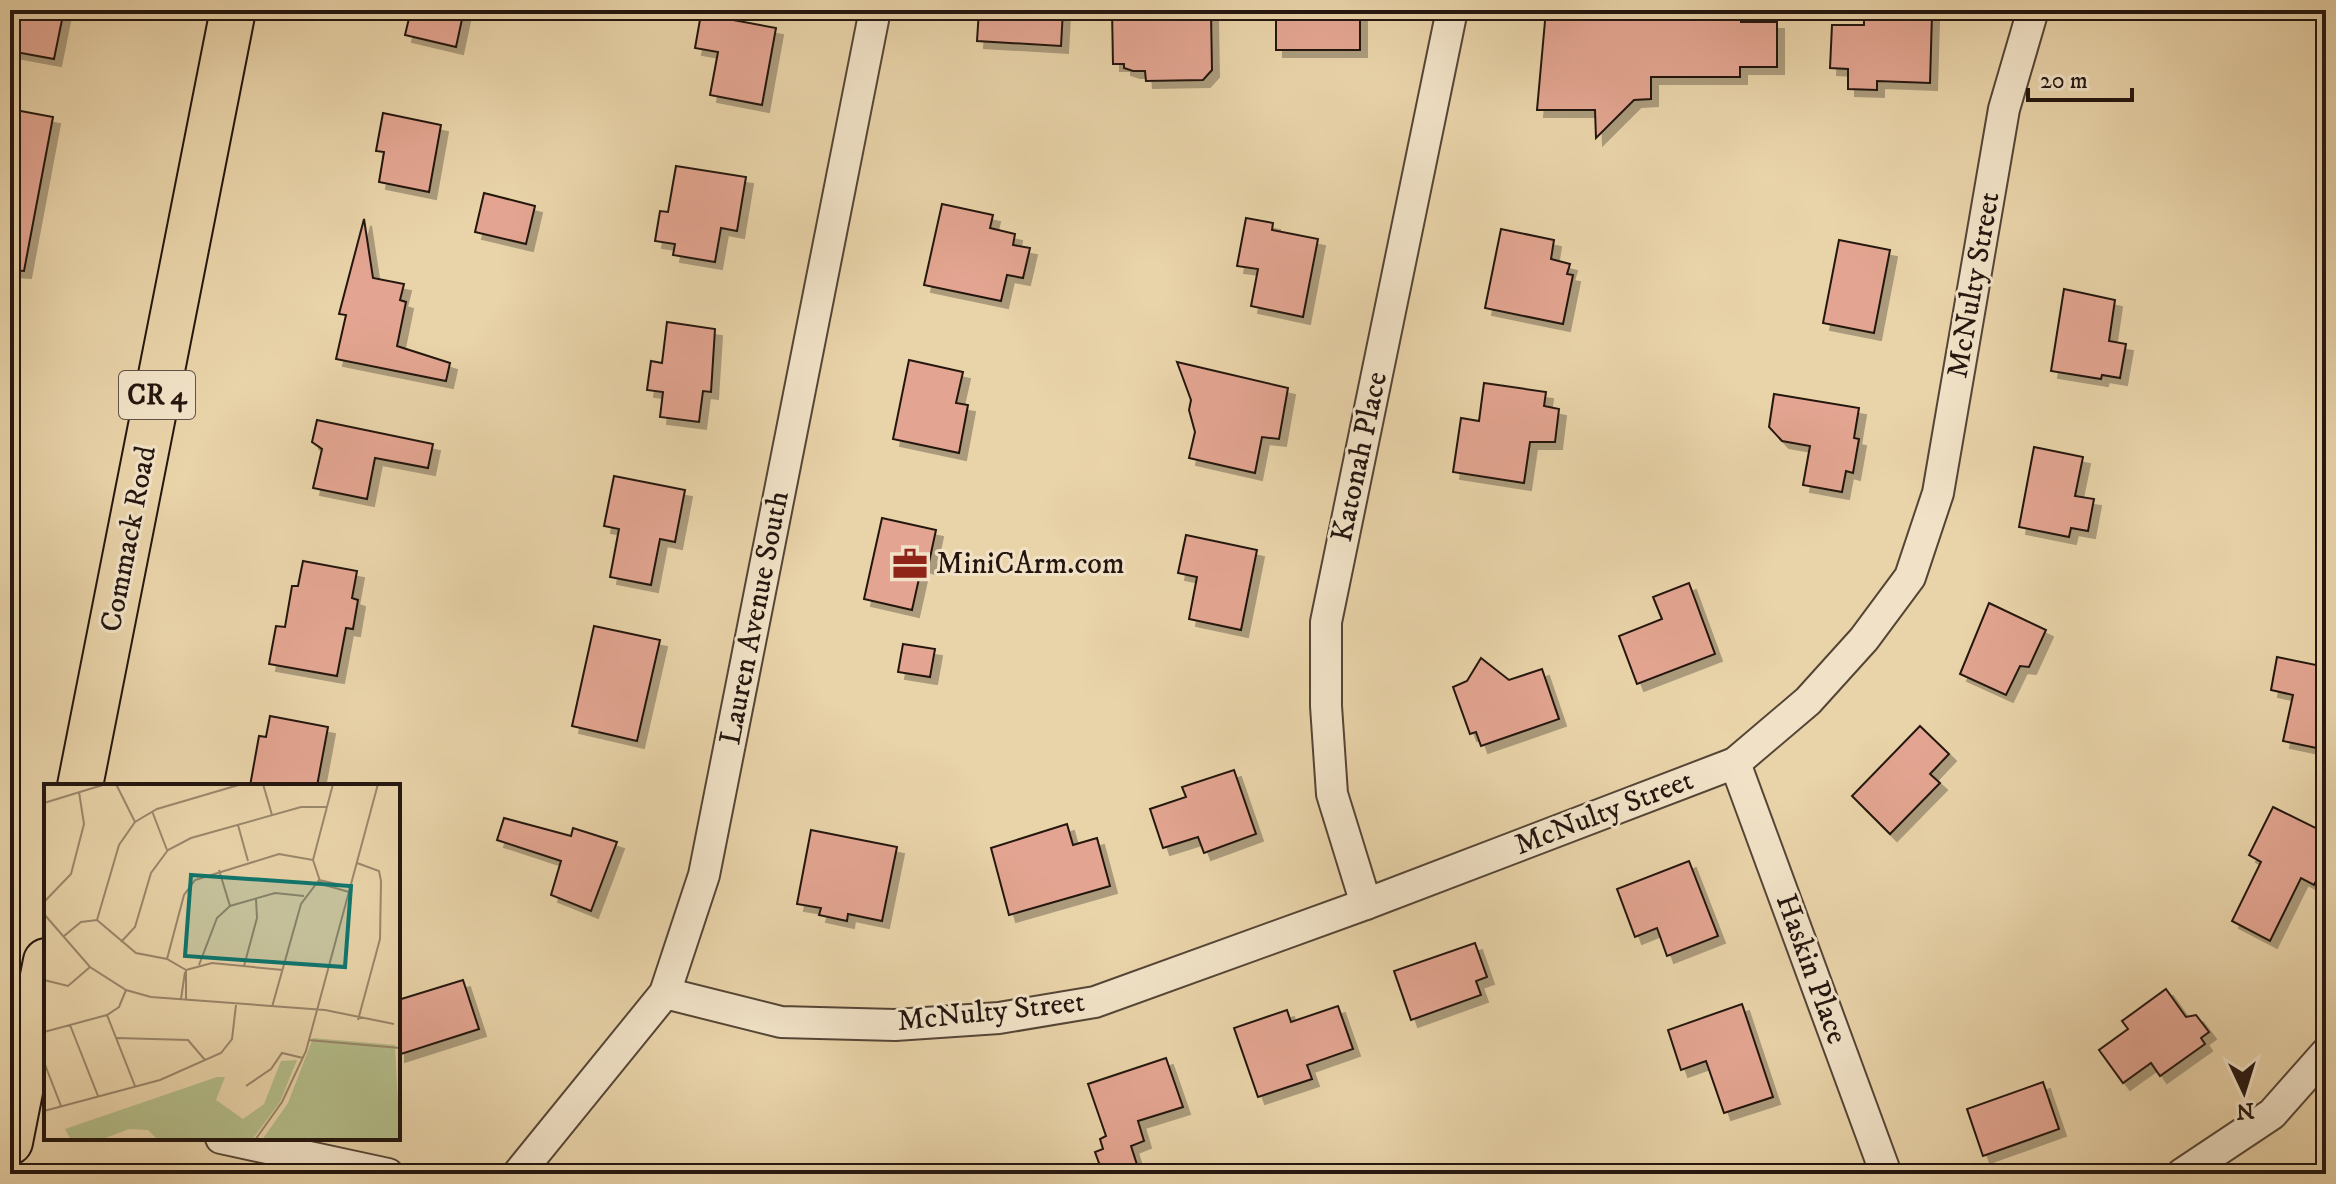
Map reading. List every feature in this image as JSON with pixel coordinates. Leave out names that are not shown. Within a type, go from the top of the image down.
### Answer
[{"type":"main road","name":"Commack Road","points":[[80,784],[233,10]]},
{"type":"main road","points":[[10,1142],[33,1097],[44,982]]},
{"type":"street","name":"Lauren Avenue South","points":[[518,1174],[665,993],[704,875],[875,10]]},
{"type":"street","name":"Katonah Place","points":[[1366,904],[1332,794],[1326,706],[1326,622],[1452,10]]},
{"type":"street","name":"McNulty Street","points":[[665,993],[781,1022],[895,1025],[999,1018],[1095,1002],[1366,904],[1735,763],[1808,701],[1864,639],[1910,577],[1938,493],[2004,109],[2033,10]]},
{"type":"street","name":"Haskin Place","points":[[1735,763],[1886,1174]]},
{"type":"street","points":[[2182,1174],[2272,1114],[2326,1053]]},
{"type":"street","points":[[230,1140],[388,1174]]},
{"type":"building","points":[[18,10],[64,10],[54,59],[10,51]]},
{"type":"building","points":[[411,10],[464,10],[456,47],[405,35]]},
{"type":"building","points":[[979,10],[1063,10],[1061,46],[977,41]]},
{"type":"building","points":[[1112,10],[1211,13],[1212,70],[1203,80],[1146,81],[1145,71],[1133,71],[1124,68],[1124,64],[1113,64]]},
{"type":"building","points":[[1276,10],[1360,10],[1360,50],[1276,50]]},
{"type":"building","points":[[1546,10],[1687,14],[1687,10],[1741,10],[1741,22],[1777,22],[1777,67],[1740,67],[1740,77],[1651,77],[1651,99],[1634,100],[1596,138],[1595,110],[1537,110]]},
{"type":"building","points":[[1864,11],[1932,14],[1930,83],[1877,81],[1877,90],[1848,89],[1848,69],[1830,68],[1832,25],[1864,25]]},
{"type":"building","points":[[701,14],[776,28],[762,105],[710,95],[718,52],[695,48]]},
{"type":"building","points":[[10,109],[53,117],[24,271],[10,270]]},
{"type":"building","points":[[383,113],[441,125],[429,192],[379,182],[384,152],[376,151]]},
{"type":"building","points":[[676,166],[746,177],[737,231],[721,228],[715,262],[673,255],[675,244],[655,241],[660,211],[668,212]]},
{"type":"building","points":[[484,193],[535,206],[526,244],[475,232]]},
{"type":"building","points":[[942,204],[993,215],[990,228],[1015,234],[1013,245],[1030,248],[1023,278],[1007,275],[1001,301],[924,285]]},
{"type":"building","points":[[1246,218],[1273,223],[1272,230],[1318,239],[1303,317],[1251,306],[1258,269],[1237,266]]},
{"type":"building","points":[[364,219],[373,278],[404,284],[400,300],[406,302],[397,346],[450,363],[446,381],[336,359],[346,315],[339,314]]},
{"type":"building","points":[[1501,229],[1554,240],[1551,259],[1570,264],[1567,274],[1573,275],[1563,324],[1485,308]]},
{"type":"building","points":[[1839,240],[1890,250],[1874,333],[1823,323]]},
{"type":"building","points":[[2064,289],[2115,300],[2109,341],[2126,344],[2120,378],[2102,375],[2101,379],[2051,371]]},
{"type":"building","points":[[667,322],[715,329],[711,392],[703,391],[699,422],[660,417],[663,392],[647,390],[651,361],[662,363]]},
{"type":"building","points":[[909,360],[963,372],[956,403],[968,405],[959,453],[893,439]]},
{"type":"building","points":[[1177,362],[1288,388],[1279,439],[1262,437],[1255,473],[1189,458],[1195,432],[1189,410],[1191,400]]},
{"type":"building","points":[[1484,383],[1546,392],[1544,406],[1559,409],[1555,442],[1530,442],[1524,483],[1453,472],[1461,418],[1479,421]]},
{"type":"building","points":[[1774,394],[1859,408],[1854,438],[1859,439],[1853,473],[1846,471],[1842,492],[1803,485],[1810,446],[1782,441],[1769,427]]},
{"type":"building","points":[[317,420],[433,444],[428,468],[375,458],[367,499],[313,488],[322,449],[312,442]]},
{"type":"building","points":[[2034,447],[2083,457],[2075,496],[2094,499],[2088,531],[2071,528],[2069,537],[2019,527]]},
{"type":"building","points":[[614,476],[685,490],[675,542],[660,539],[651,585],[610,577],[619,529],[604,526]]},
{"type":"building","points":[[882,518],[936,530],[928,567],[922,565],[912,610],[864,599]]},
{"type":"building","points":[[1186,535],[1257,550],[1241,630],[1189,619],[1197,577],[1178,573]]},
{"type":"building","points":[[303,561],[357,571],[352,598],[358,600],[353,629],[346,628],[337,676],[269,664],[276,626],[285,627],[292,586],[298,586]]},
{"type":"building","points":[[1689,583],[1715,654],[1637,684],[1619,636],[1662,619],[1653,597]]},
{"type":"building","points":[[1989,603],[2046,630],[2029,667],[2020,666],[2006,695],[1960,674]]},
{"type":"building","points":[[594,626],[660,640],[637,741],[572,726]]},
{"type":"building","points":[[903,644],[935,649],[930,677],[898,672]]},
{"type":"building","points":[[2277,657],[2326,667],[2326,750],[2283,741],[2293,695],[2271,690]]},
{"type":"building","points":[[1481,658],[1509,680],[1542,669],[1559,719],[1481,746],[1476,732],[1470,734],[1453,687],[1467,681]]},
{"type":"building","points":[[270,716],[328,727],[317,784],[250,784],[259,736],[266,737]]},
{"type":"building","points":[[1920,726],[1949,754],[1930,774],[1940,783],[1890,834],[1852,796]]},
{"type":"building","points":[[1234,770],[1256,834],[1204,853],[1198,837],[1163,848],[1150,809],[1186,797],[1182,787]]},
{"type":"building","points":[[2273,807],[2326,833],[2326,861],[2314,885],[2301,878],[2270,941],[2232,921],[2261,862],[2249,855]]},
{"type":"building","points":[[504,818],[571,836],[573,828],[617,842],[591,911],[551,895],[561,861],[497,840]]},
{"type":"building","points":[[1067,824],[1073,845],[1097,838],[1110,886],[1009,915],[991,848]]},
{"type":"building","points":[[811,830],[897,847],[882,921],[848,914],[847,921],[819,915],[821,908],[797,904]]},
{"type":"building","points":[[1689,861],[1718,936],[1667,956],[1657,928],[1635,937],[1617,889]]},
{"type":"building","points":[[1475,943],[1487,977],[1476,981],[1481,995],[1411,1020],[1394,971]]},
{"type":"building","points":[[463,980],[479,1029],[400,1054],[400,999]]},
{"type":"building","points":[[2166,989],[2186,1017],[2196,1015],[2209,1032],[2201,1038],[2205,1044],[2160,1076],[2151,1063],[2123,1083],[2099,1050],[2128,1029],[2122,1021]]},
{"type":"building","points":[[1742,1004],[1773,1097],[1724,1113],[1706,1061],[1681,1070],[1668,1030]]},
{"type":"building","points":[[1338,1006],[1353,1049],[1307,1065],[1312,1079],[1258,1097],[1234,1028],[1287,1010],[1291,1022]]},
{"type":"building","points":[[1166,1058],[1183,1107],[1138,1121],[1144,1141],[1131,1146],[1140,1174],[1103,1174],[1095,1152],[1103,1149],[1100,1139],[1106,1136],[1088,1084]]},
{"type":"building","points":[[2043,1082],[2059,1129],[1983,1156],[1967,1109]]},
{"type":"place","name":"MiniCArm.com","points":[[910,564]]}]
